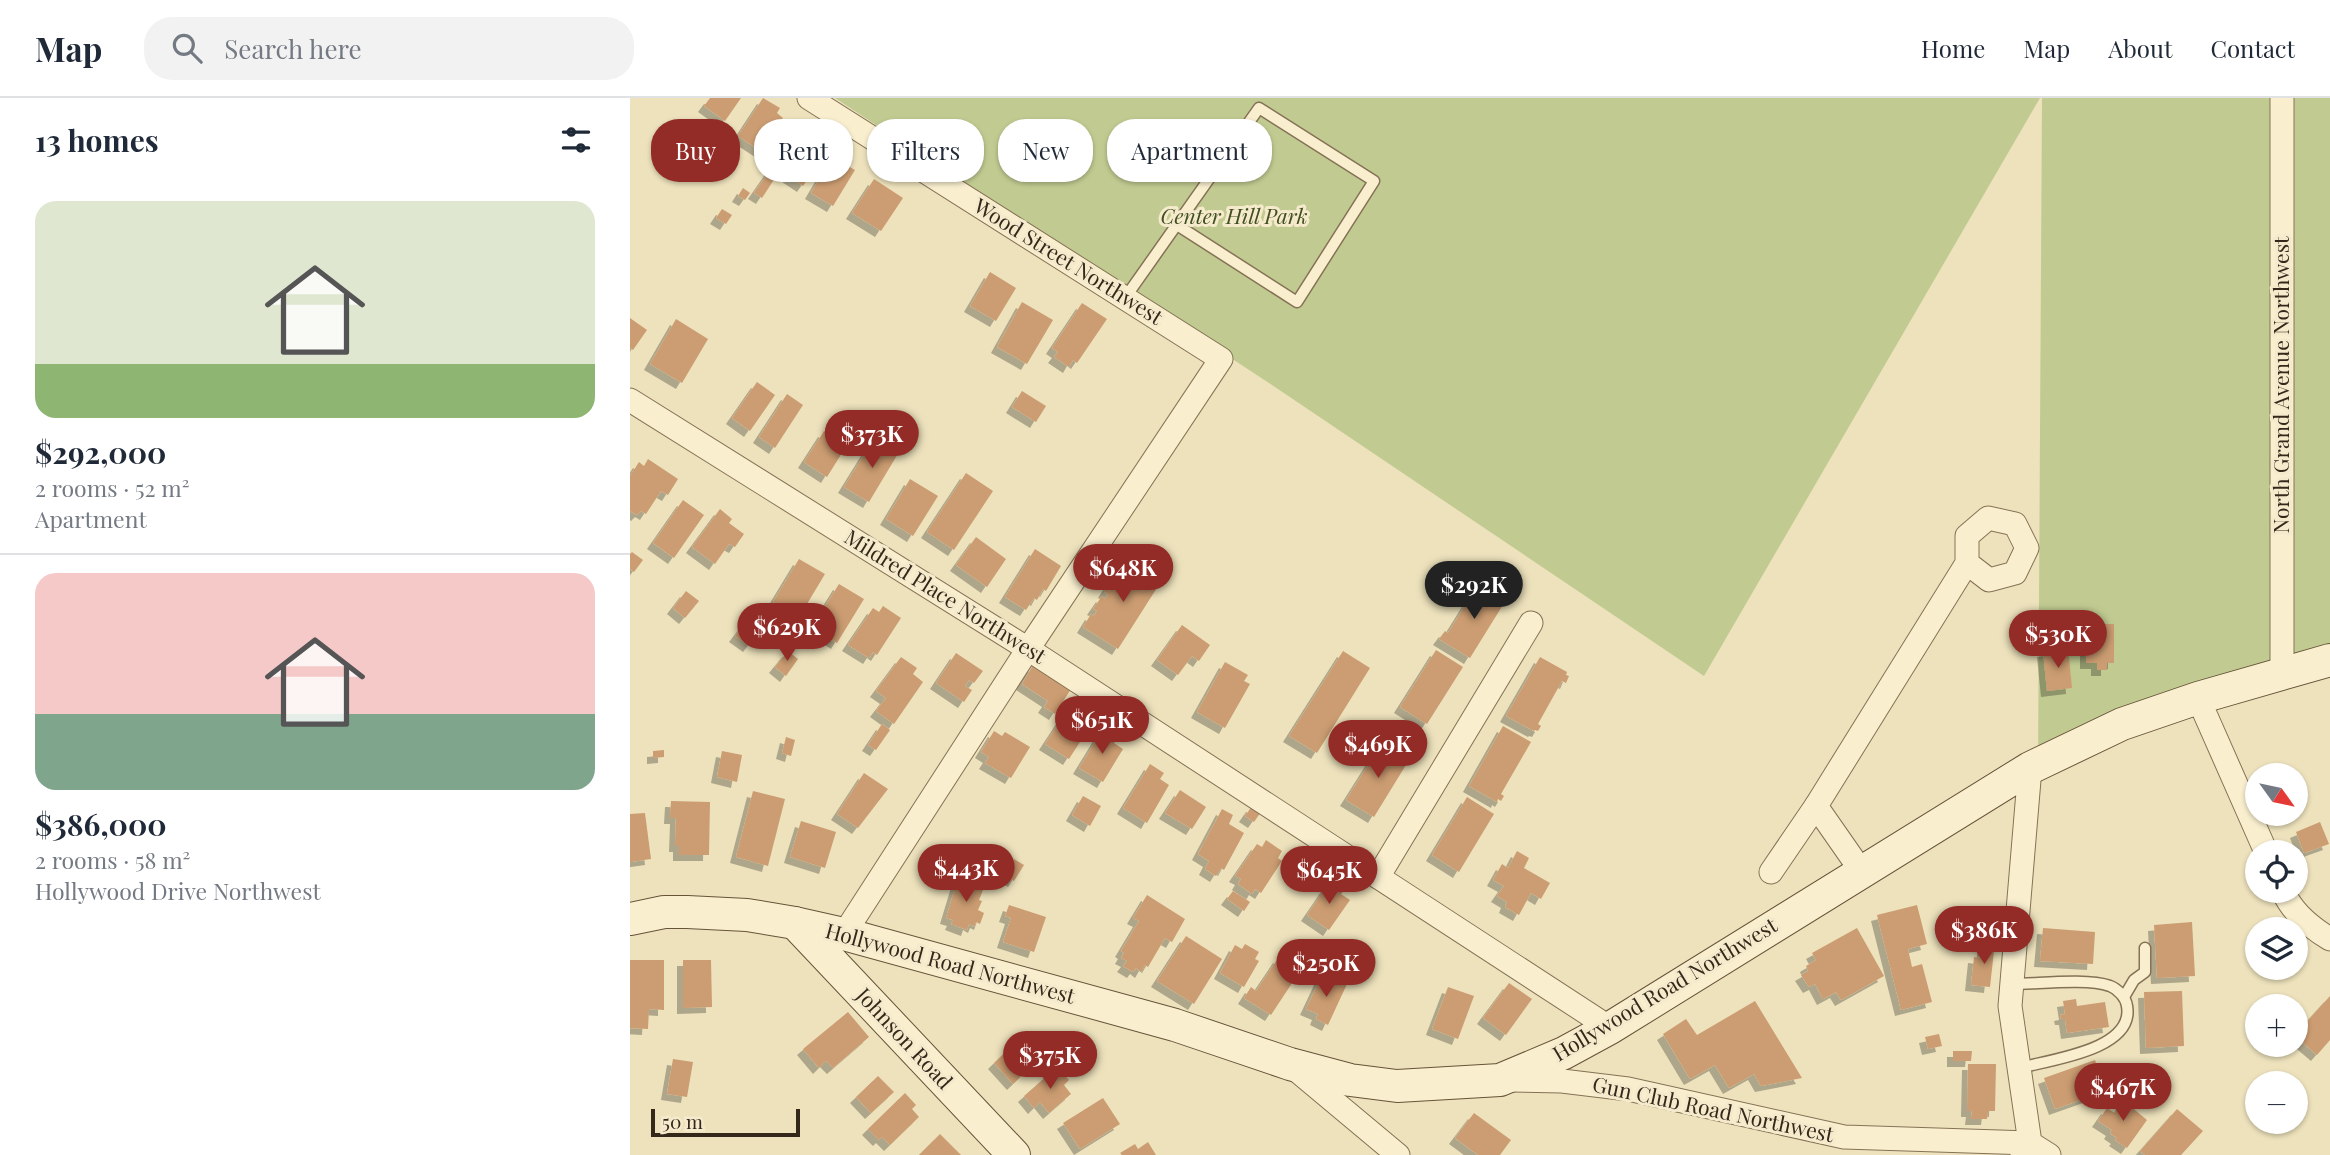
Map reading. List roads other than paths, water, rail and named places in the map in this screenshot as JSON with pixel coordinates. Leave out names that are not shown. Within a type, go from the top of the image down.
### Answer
[{"type":"street","name":"Wood Street Northwest","points":[[809,98],[1221,359],[1028,649]]},
{"type":"street","name":"North Grand Avenue Northwest","points":[[2282,98],[2282,673]]},
{"type":"street","name":"Mildred Place Northwest","points":[[630,400],[1028,649],[1610,1028]]},
{"type":"street","points":[[1772,872],[1967,563]]},
{"type":"street","points":[[1378,877],[1531,623]]},
{"type":"street","points":[[844,934],[1028,649]]},
{"type":"street","name":"Hollywood Road Northwest","points":[[630,919],[664,912],[687,912],[747,915],[795,923],[1175,1025],[1290,1064],[1350,1080],[1397,1086],[1500,1080],[1564,1053],[1610,1028],[2030,768],[2122,724],[2198,698],[2330,660]]},
{"type":"street","points":[[2198,698],[2261,840]]},
{"type":"street","points":[[2030,768],[2010,1006],[2033,1151]]},
{"type":"street","points":[[1816,806],[1862,872]]},
{"type":"street","points":[[2288,903],[2330,940]]},
{"type":"street","name":"Johnson Road","points":[[795,923],[1014,1155]]},
{"type":"street","points":[[1290,1064],[1398,1155]]},
{"type":"street","name":"Gun Club Road Northwest","points":[[1500,1080],[1562,1081],[1628,1089],[1844,1137],[2033,1151]]},
{"type":"lane","points":[[1125,298],[1259,108],[1374,181],[1297,302],[1177,225]]},
{"type":"lane","points":[[2124,997],[2134,981],[2145,972],[2145,948]]},
{"type":"lane","points":[[2012,984],[2099,984],[2114,987],[2124,997],[2128,1007],[2121,1031],[2110,1042],[2087,1051],[2019,1068]]},
{"type":"park label","name":"Center Hill Park","points":[[1234,217]]}]
